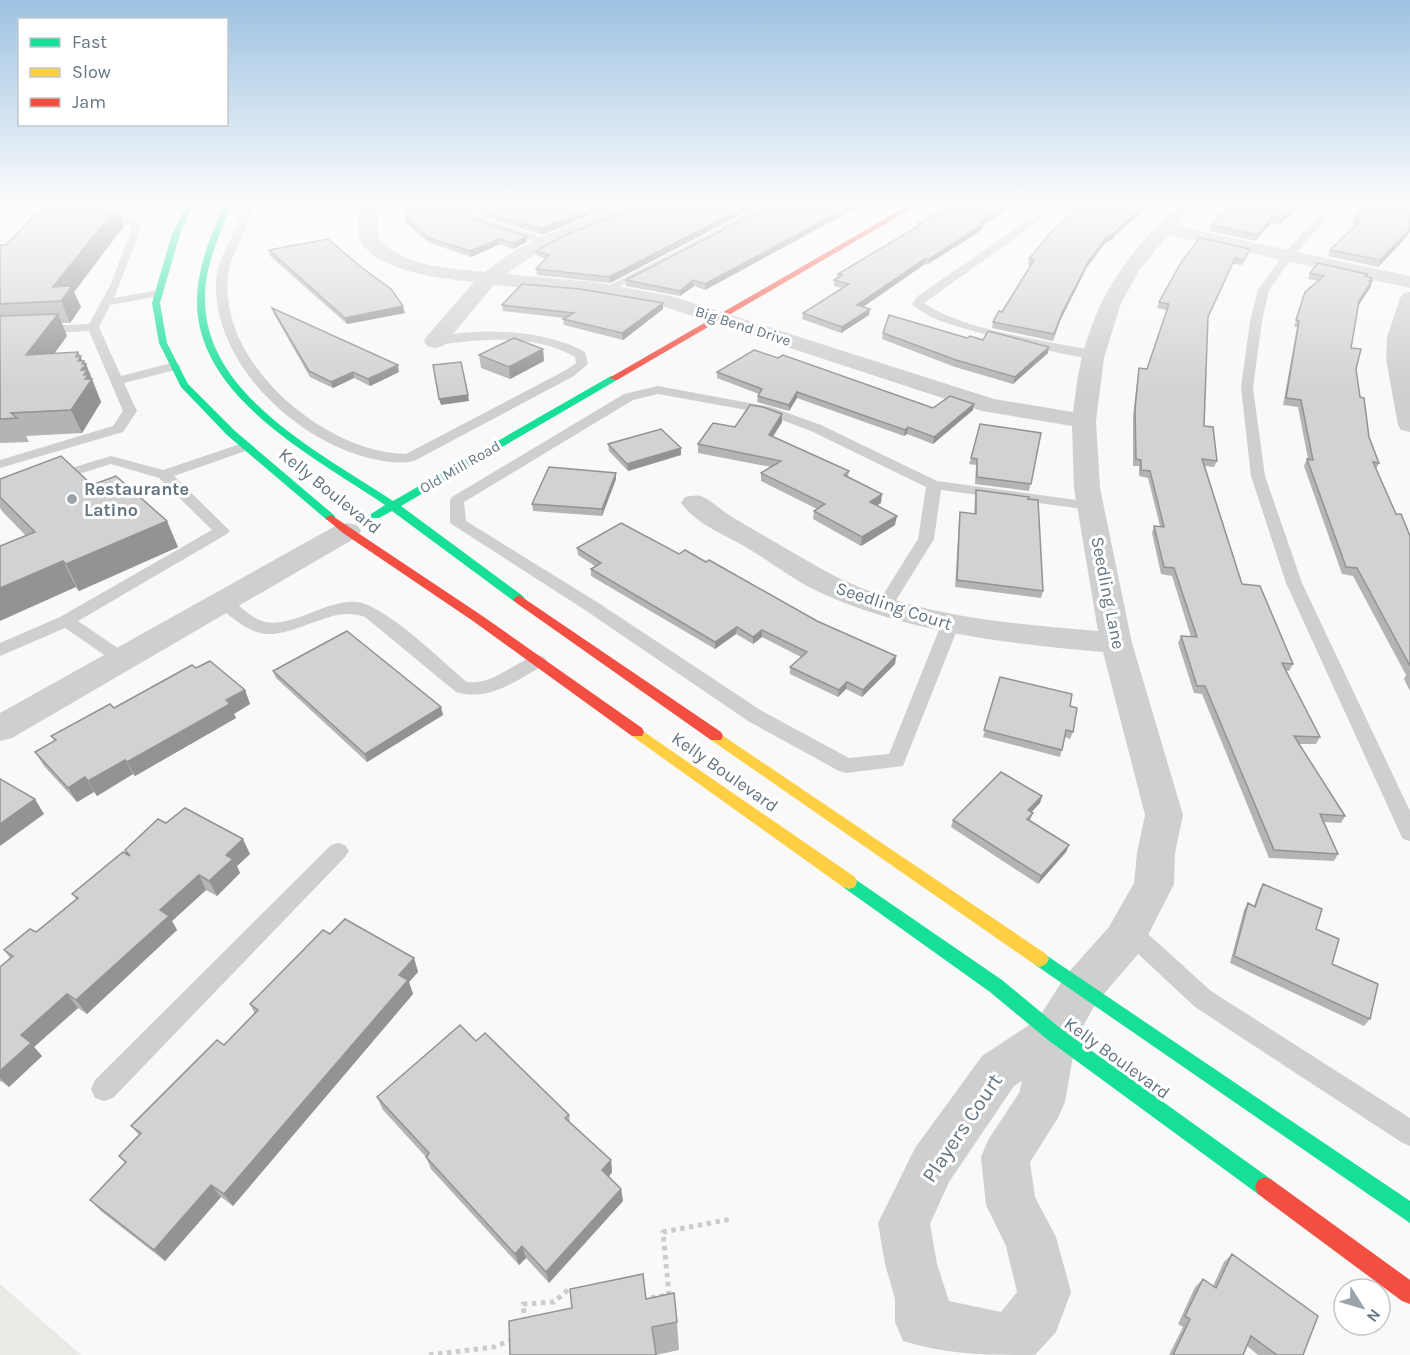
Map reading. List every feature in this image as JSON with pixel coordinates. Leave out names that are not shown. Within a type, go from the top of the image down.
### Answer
[{"type":"main road","name":"Kelly Boulevard","points":[[170,265],[164,293],[156,303],[163,343],[184,385],[231,433],[347,531],[538,661],[996,986],[1054,1034],[1410,1293]]},
{"type":"main road","name":"Kelly Boulevard","points":[[203,265],[195,290],[205,331],[221,369],[245,397],[279,427],[393,506],[568,635],[1410,1213]]},
{"type":"main road","name":"Old Mill Road","points":[[347,531],[812,265]]},
{"type":"street","name":"Big Bend Drive","points":[[422,265],[451,274],[607,289],[671,302],[990,406],[1084,421]]},
{"type":"street","points":[[435,341],[490,279],[506,265]]},
{"type":"street","name":"Seedling Lane","points":[[1054,1034],[1081,989],[1124,940],[1154,884],[1156,853],[1164,815],[1116,643],[1091,506],[1084,451],[1084,421],[1095,355],[1111,303],[1133,265]]},
{"type":"street","points":[[1331,265],[1410,282]]},
{"type":"street","points":[[1410,298],[1404,338],[1397,359],[1410,425]]},
{"type":"street","name":"Seedling Court","points":[[695,503],[712,518],[826,583],[884,606],[950,625],[983,631],[1116,643]]},
{"type":"street","name":"Old Mill Road","points":[[0,729],[347,531]]},
{"type":"street","name":"Players Court","points":[[1054,1034],[1041,1102],[1005,1157],[1011,1204],[1030,1237],[1044,1292],[1037,1313],[1010,1341],[922,1322],[922,1299],[911,1264],[904,1223],[932,1165],[998,1071],[1054,1034]]},
{"type":"lane","points":[[0,464],[118,429],[130,411],[93,327],[116,284],[123,265]]},
{"type":"lane","points":[[225,265],[223,308],[232,339],[249,366],[289,407],[351,450],[399,460],[409,458],[570,373],[582,364],[581,355],[571,347],[535,340],[477,335],[435,341]]},
{"type":"lane","points":[[607,289],[653,265]]},
{"type":"lane","points":[[968,265],[922,297],[918,304],[927,311],[948,319],[1011,337],[1095,355]]},
{"type":"lane","points":[[1281,265],[1264,290],[1256,321],[1247,388],[1258,476],[1294,583],[1410,833]]},
{"type":"lane","points":[[104,303],[164,293]]},
{"type":"lane","points":[[0,332],[93,327]]},
{"type":"lane","points":[[117,381],[175,366]]},
{"type":"lane","points":[[950,625],[896,761],[846,766],[755,716],[591,606],[458,522],[457,500],[629,397],[658,390],[766,410],[816,428],[905,473],[934,485],[1091,506]]},
{"type":"lane","points":[[165,475],[246,446]]},
{"type":"lane","points":[[0,650],[66,621],[222,531],[165,475],[111,460],[44,481]]},
{"type":"lane","points":[[884,606],[926,538],[934,485]]},
{"type":"lane","points":[[223,602],[248,621],[265,628],[289,626],[334,610],[356,607],[371,613],[387,624],[462,688],[480,690],[499,683],[538,661]]},
{"type":"lane","points":[[66,621],[122,659]]},
{"type":"lane","points":[[104,1089],[338,851]]},
{"type":"lane","points":[[1129,931],[1203,999],[1410,1133]]},
{"type":"path","points":[[634,1300],[669,1295],[663,1232],[732,1220]]},
{"type":"path","points":[[527,1334],[523,1304],[554,1302],[569,1289],[579,1293]]},
{"type":"path","points":[[429,1355],[494,1347],[516,1338]]},
{"type":"shaded area","points":[[0,1284],[81,1355],[0,1355]]},
{"type":"building","points":[[0,265],[70,265],[53,287],[72,286],[61,301],[0,304]]},
{"type":"building","points":[[286,265],[359,265],[391,289],[403,306],[345,318]]},
{"type":"building","points":[[539,265],[632,265],[609,277],[536,269]]},
{"type":"building","points":[[655,265],[740,265],[705,284],[693,280],[680,291],[626,280]]},
{"type":"building","points":[[853,265],[915,265],[857,305],[870,309],[842,327],[803,313],[849,284],[834,280],[842,275],[838,274]]},
{"type":"building","points":[[1031,265],[1086,265],[1054,334],[993,322],[999,311],[1002,312]]},
{"type":"building","points":[[1180,265],[1232,265],[1208,317],[1204,426],[1213,427],[1217,461],[1202,459],[1242,584],[1260,586],[1293,664],[1282,663],[1320,737],[1294,736],[1345,816],[1320,814],[1338,854],[1274,850],[1205,686],[1197,686],[1181,636],[1197,637],[1174,568],[1164,567],[1154,526],[1164,527],[1150,471],[1141,470],[1141,460],[1136,459],[1135,409],[1139,368],[1147,369],[1169,304],[1159,302]]},
{"type":"building","points":[[1316,265],[1328,265],[1367,274],[1365,276],[1372,278],[1359,301],[1351,348],[1361,349],[1356,369],[1360,397],[1364,398],[1369,437],[1379,463],[1373,462],[1396,514],[1401,514],[1410,536],[1410,666],[1357,568],[1346,567],[1307,459],[1313,460],[1301,400],[1286,398],[1299,321],[1296,320],[1305,292],[1324,276],[1310,273]]},
{"type":"building","points":[[522,284],[580,289],[663,303],[622,333],[563,319],[574,313],[502,305]]},
{"type":"building","points":[[272,308],[398,365],[368,379],[353,372],[331,382],[309,371]]},
{"type":"building","points":[[58,314],[26,355],[78,352],[76,357],[81,356],[78,361],[84,361],[82,364],[86,364],[81,370],[87,370],[84,375],[89,374],[85,379],[92,379],[71,410],[11,413],[17,418],[0,419],[0,316]]},
{"type":"building","points":[[889,315],[967,338],[970,336],[983,340],[988,331],[1049,347],[1015,377],[956,360],[883,333]]},
{"type":"building","points":[[514,338],[543,349],[509,367],[479,355]]},
{"type":"building","points":[[754,350],[778,358],[783,355],[933,408],[950,396],[974,404],[934,437],[908,427],[905,430],[797,392],[789,405],[758,396],[762,389],[717,372]]},
{"type":"building","points":[[461,362],[468,395],[439,399],[433,365]]},
{"type":"building","points":[[750,405],[782,414],[769,435],[849,471],[844,475],[882,494],[870,502],[897,516],[862,537],[814,511],[825,504],[761,473],[781,461],[698,444],[713,423],[735,427]]},
{"type":"building","points":[[980,424],[1041,433],[1031,484],[977,477],[977,459],[971,458]]},
{"type":"building","points":[[661,429],[681,448],[627,464],[608,444]]},
{"type":"building","points":[[61,456],[92,485],[116,476],[167,521],[66,564],[63,561],[0,588],[0,546],[35,532],[0,497],[0,479]]},
{"type":"building","points":[[549,467],[616,473],[602,509],[532,504]]},
{"type":"building","points":[[976,490],[1038,500],[1043,591],[957,580],[960,512],[976,514]]},
{"type":"building","points":[[621,523],[679,554],[685,550],[706,562],[709,560],[817,621],[896,656],[863,690],[847,682],[839,690],[790,667],[807,652],[762,630],[753,637],[737,627],[715,642],[591,569],[601,563],[577,548]]},
{"type":"building","points":[[347,631],[441,707],[365,754],[273,671]]},
{"type":"building","points":[[210,661],[245,690],[226,700],[230,704],[127,762],[125,760],[88,781],[85,777],[68,788],[35,752],[56,740],[51,736],[110,704],[114,708],[192,665],[196,668]]},
{"type":"building","points":[[1000,677],[1072,694],[1070,706],[1077,708],[1073,732],[1066,730],[1062,750],[984,730]]},
{"type":"building","points":[[1001,772],[1042,796],[1028,810],[1033,813],[1027,819],[1069,845],[1041,876],[953,820]]},
{"type":"building","points":[[0,779],[35,799],[0,824]]},
{"type":"building","points":[[185,808],[243,839],[226,855],[233,859],[209,881],[199,875],[160,910],[169,916],[76,1000],[67,994],[21,1035],[31,1043],[0,1071],[0,967],[13,956],[4,950],[30,929],[36,932],[78,898],[72,894],[123,852],[130,856],[125,850],[158,819],[166,823]]},
{"type":"building","points":[[1263,884],[1322,909],[1316,929],[1339,939],[1332,964],[1378,984],[1370,1019],[1234,956],[1248,903],[1255,907]]},
{"type":"building","points":[[345,919],[414,958],[399,975],[408,980],[224,1194],[211,1185],[154,1250],[90,1200],[126,1162],[119,1156],[141,1133],[131,1126],[217,1040],[224,1045],[258,1010],[250,1004],[323,930],[330,934]]},
{"type":"building","points":[[460,1025],[476,1041],[485,1033],[569,1115],[565,1118],[611,1160],[602,1170],[621,1189],[546,1272],[522,1246],[515,1254],[426,1157],[429,1153],[377,1097]]},
{"type":"building","points":[[1232,1254],[1318,1316],[1303,1355],[1277,1355],[1251,1336],[1243,1355],[1173,1355],[1190,1319],[1185,1316],[1203,1279],[1216,1288]]},
{"type":"building","points":[[643,1274],[646,1299],[674,1293],[677,1322],[652,1327],[656,1355],[510,1355],[509,1321],[572,1308],[570,1289]]},
{"type":"traffic: fast","points":[[167,265],[156,303],[163,343],[184,385],[231,433],[331,518]]},
{"type":"traffic: fast","points":[[206,265],[201,299],[207,337],[222,370],[238,390],[278,427],[392,505],[519,599]]},
{"type":"traffic: fast","points":[[375,516],[614,378]]},
{"type":"traffic: fast","points":[[849,882],[996,986],[1054,1034],[1265,1187]]},
{"type":"traffic: fast","points":[[1040,959],[1410,1213]]},
{"type":"traffic: slow","points":[[637,732],[849,882]]},
{"type":"traffic: slow","points":[[716,736],[1040,959]]},
{"type":"traffic: jam","points":[[614,378],[809,265]]},
{"type":"traffic: jam","points":[[331,518],[637,732]]},
{"type":"traffic: jam","points":[[519,599],[716,736]]},
{"type":"traffic: jam","points":[[1265,1187],[1410,1293]]},
{"type":"place","name":"Restaurante Latino","points":[[72,499]]}]
